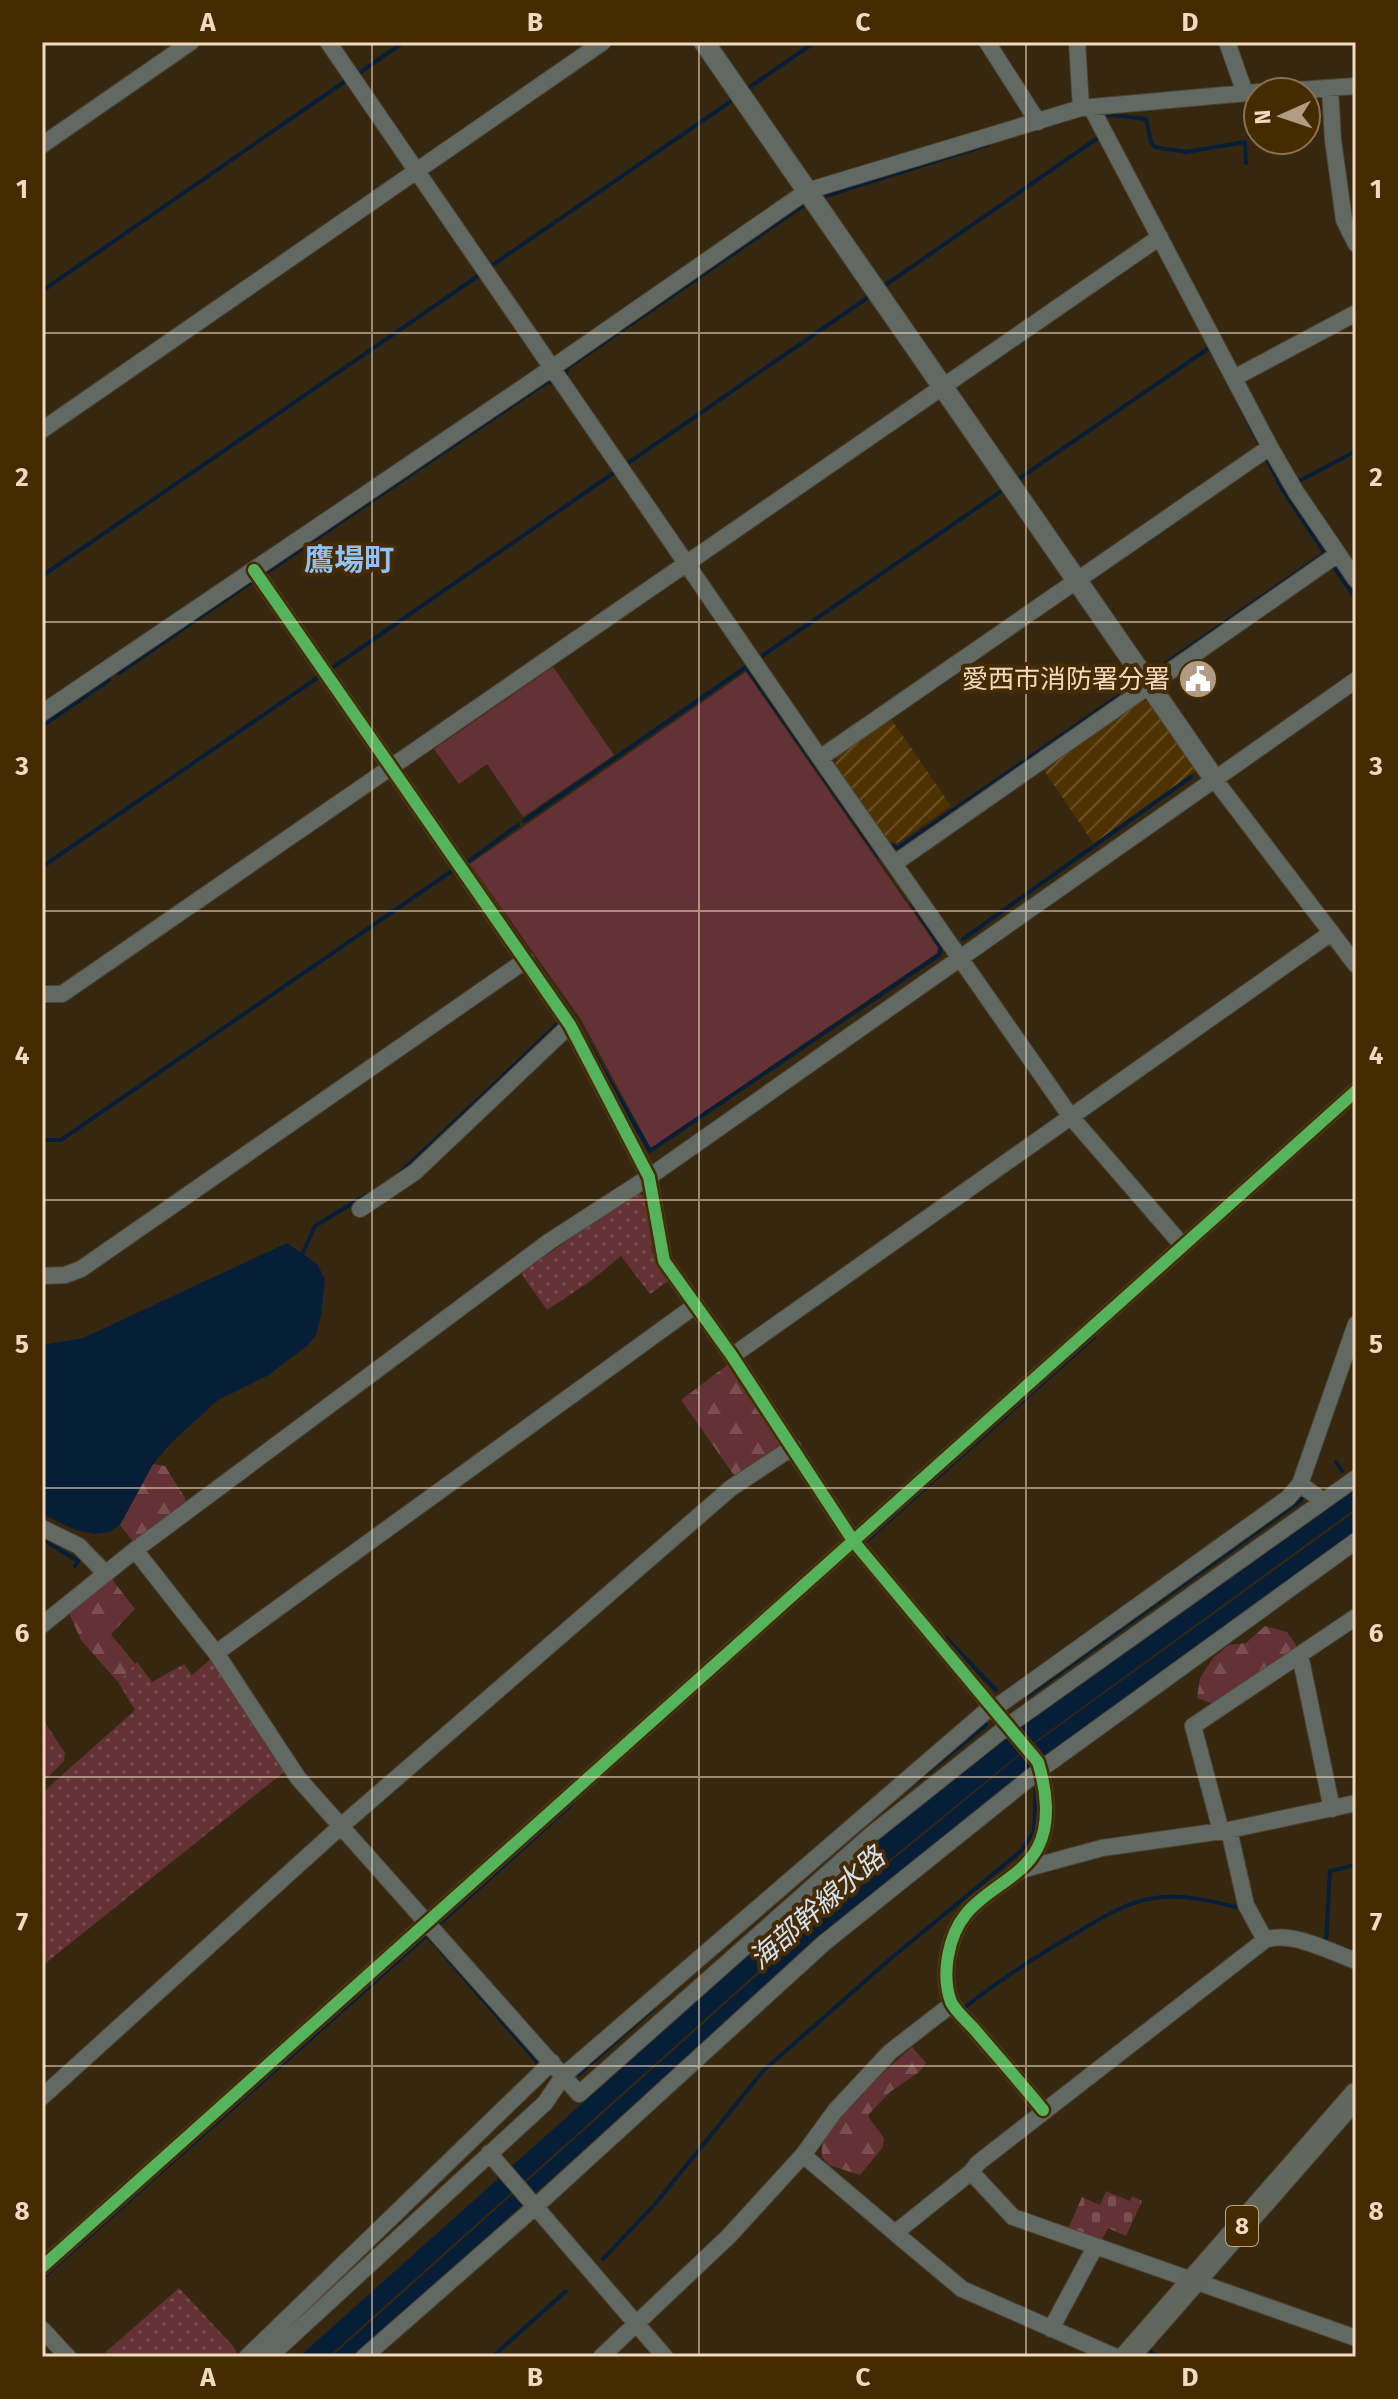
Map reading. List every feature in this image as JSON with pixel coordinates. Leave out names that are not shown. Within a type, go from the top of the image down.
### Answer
[{"type":"main road","name":"8","points":[[1127,2357],[1356,2095]]},
{"type":"street","points":[[42,145],[191,42]]},
{"type":"street","points":[[328,42],[1071,1117],[1183,1246]]},
{"type":"street","points":[[42,430],[603,42]]},
{"type":"street","points":[[704,42],[1148,686],[1215,780],[1356,965]]},
{"type":"street","points":[[987,42],[1038,122]]},
{"type":"street","points":[[1077,42],[1086,108],[1160,237],[1270,447],[1296,492],[1356,580]]},
{"type":"street","points":[[1227,42],[1244,76]]},
{"type":"street","points":[[1322,89],[1356,86]]},
{"type":"street","points":[[1330,89],[1333,140],[1344,220],[1356,244]]},
{"type":"street","points":[[42,713],[552,368],[807,191],[1086,108],[1242,94]]},
{"type":"street","points":[[42,994],[62,994],[1160,237]]},
{"type":"street","points":[[1234,378],[1356,313]]},
{"type":"street","points":[[820,758],[1270,447]]},
{"type":"street","points":[[895,863],[1338,554]]},
{"type":"street","points":[[254,570],[570,1025],[649,1177],[664,1261],[732,1356],[854,1542],[1012,1728],[1040,1766],[1045,1822],[1038,1846],[1021,1870],[967,1913],[947,1959],[946,1978],[952,2004],[1043,2110]]},
{"type":"street","points":[[42,1625],[135,1550],[550,1241],[649,1177],[1356,680]]},
{"type":"street","points":[[732,1356],[1331,933]]},
{"type":"street","points":[[42,1276],[65,1275],[81,1269],[526,960]]},
{"type":"street","points":[[360,1209],[415,1172],[570,1025]]},
{"type":"street","points":[[42,2267],[1356,1091]]},
{"type":"street","points":[[216,1653],[696,1305]]},
{"type":"street","points":[[247,2357],[558,2068],[994,1707],[1288,1498],[1300,1484],[1356,1324]]},
{"type":"street","points":[[42,2097],[340,1827],[731,1488],[793,1447]]},
{"type":"street","points":[[135,1550],[216,1653],[298,1778],[579,2094],[872,1834],[1012,1728],[1356,1478]]},
{"type":"street","points":[[1300,1484],[1323,1501]]},
{"type":"street","points":[[42,1528],[79,1546],[106,1574]]},
{"type":"street","points":[[364,2357],[824,1943],[1040,1766],[1353,1550]]},
{"type":"street","points":[[1265,1940],[1246,1905],[1193,1726],[1356,1617]]},
{"type":"street","points":[[1300,1655],[1332,1809]]},
{"type":"street","points":[[1021,1870],[1102,1848],[1225,1831],[1356,1803]]},
{"type":"street","points":[[895,2233],[1043,2110],[1265,1940],[1274,1937],[1298,1941],[1356,1961]]},
{"type":"street","points":[[601,2357],[729,2236],[803,2155],[835,2111],[890,2052],[952,2004]]},
{"type":"street","points":[[269,2357],[493,2158],[545,2103],[558,2068]]},
{"type":"street","points":[[803,2155],[962,2289],[1116,2357]]},
{"type":"street","points":[[493,2158],[665,2357]]},
{"type":"street","points":[[971,2172],[1013,2217],[1356,2338]]},
{"type":"street","points":[[1051,2329],[1095,2247]]},
{"type":"street","points":[[42,2329],[68,2357]]},
{"type":"shaded area","points":[[1136,700],[1153,704],[1197,770],[1094,844],[1041,766]]},
{"type":"shaded area","points":[[891,719],[951,806],[897,843],[887,842],[835,767],[837,756]]},
{"type":"green space","points":[[553,667],[614,755],[523,817],[487,764],[459,784],[434,749]]},
{"type":"green space","points":[[746,672],[938,948],[937,953],[651,1148],[580,1018],[470,864]]},
{"type":"green space","points":[[637,1192],[647,1198],[652,1252],[670,1280],[650,1294],[621,1256],[547,1310],[521,1273]]},
{"type":"green space","points":[[730,1363],[781,1439],[782,1449],[736,1478],[681,1400]]},
{"type":"green space","points":[[153,1464],[165,1466],[186,1504],[135,1544],[120,1525]]},
{"type":"green space","points":[[111,1578],[135,1609],[111,1634],[135,1664],[118,1682],[81,1640],[69,1613]]},
{"type":"green space","points":[[1265,1626],[1287,1632],[1296,1645],[1296,1652],[1216,1705],[1197,1698],[1200,1678],[1213,1658],[1229,1645],[1246,1643]]},
{"type":"green space","points":[[213,1657],[284,1772],[42,1966],[42,1793],[135,1710],[118,1682],[137,1662],[152,1682],[184,1664],[192,1675]]},
{"type":"green space","points":[[42,1718],[65,1753],[64,1761],[42,1783]]},
{"type":"green space","points":[[912,2047],[926,2063],[869,2114],[884,2138],[883,2147],[860,2175],[829,2165],[822,2157],[822,2146],[828,2134],[862,2094]]},
{"type":"green space","points":[[1106,2191],[1130,2201],[1132,2196],[1142,2201],[1126,2236],[1108,2228],[1100,2243],[1068,2229],[1082,2197],[1100,2205]]},
{"type":"green space","points":[[179,2288],[233,2346],[239,2357],[100,2357]]},
{"type":"water","points":[[287,1243],[317,1264],[325,1279],[316,1335],[308,1345],[267,1376],[218,1400],[172,1442],[153,1464],[120,1525],[109,1532],[94,1534],[76,1530],[42,1514],[42,1345],[83,1338]]},
{"type":"water","name":"海部幹線水路","points":[[1356,1488],[1356,1508],[1029,1746],[811,1924],[328,2357],[299,2357],[876,1840],[1016,1730]]},
{"type":"water","points":[[1356,1511],[1356,1532],[1040,1759],[820,1938],[353,2357],[331,2357],[812,1926],[1030,1747]]},
{"type":"waterway","points":[[359,73],[404,42]]},
{"type":"waterway","points":[[607,48],[615,42]]},
{"type":"waterway","points":[[747,89],[815,42]]},
{"type":"waterway","points":[[42,291],[344,82]]},
{"type":"waterway","points":[[491,266],[730,102]]},
{"type":"waterway","points":[[1104,114],[1146,119],[1155,147],[1186,152],[1245,142],[1246,163]]},
{"type":"waterway","points":[[884,286],[1099,137]]},
{"type":"waterway","points":[[822,197],[987,145]]},
{"type":"waterway","points":[[566,374],[567,368],[804,205]]},
{"type":"waterway","points":[[42,576],[478,276]]},
{"type":"waterway","points":[[628,463],[867,298]]},
{"type":"waterway","points":[[1017,480],[1209,348]]},
{"type":"waterway","points":[[267,572],[547,382],[553,383]]},
{"type":"waterway","points":[[1240,406],[1261,447]]},
{"type":"waterway","points":[[1299,481],[1356,451]]},
{"type":"waterway","points":[[1265,459],[1324,552]]},
{"type":"waterway","points":[[332,668],[615,472]]},
{"type":"waterway","points":[[762,656],[1000,492]]},
{"type":"waterway","points":[[1150,670],[1152,673],[1325,553]]},
{"type":"waterway","points":[[1334,567],[1356,599]]},
{"type":"waterway","points":[[119,673],[251,582]]},
{"type":"waterway","points":[[524,821],[746,667],[879,857]]},
{"type":"waterway","points":[[42,867],[320,676]]},
{"type":"waterway","points":[[42,726],[109,680]]},
{"type":"waterway","points":[[892,846],[898,848],[1132,687]]},
{"type":"waterway","points":[[963,939],[1191,777]]},
{"type":"waterway","points":[[466,863],[518,825]]},
{"type":"waterway","points":[[42,1140],[61,1140],[456,868]]},
{"type":"waterway","points":[[570,1012],[650,1151],[939,955],[941,948],[912,904]]},
{"type":"waterway","points":[[400,1173],[560,1022]]},
{"type":"waterway","points":[[299,1257],[315,1226],[366,1195]]},
{"type":"waterway","points":[[866,1541],[1094,1337]]},
{"type":"waterway","points":[[1336,1462],[1342,1471]]},
{"type":"waterway","points":[[1026,1697],[1302,1497]]},
{"type":"waterway","points":[[42,1539],[78,1561],[75,1566]]},
{"type":"waterway","points":[[946,1638],[996,1690]]},
{"type":"waterway","points":[[912,1785],[986,1725]]},
{"type":"waterway","points":[[603,2259],[655,2204],[763,2071],[889,1960],[1022,1850],[1034,1831],[1036,1788]]},
{"type":"waterway","points":[[437,1926],[573,1803]]},
{"type":"waterway","points":[[1326,1942],[1330,1871],[1356,1865]]},
{"type":"waterway","points":[[964,2008],[1047,1950],[1134,1903],[1177,1897],[1240,1908]]},
{"type":"waterway","points":[[42,2278],[427,1935],[538,2063]]},
{"type":"waterway","points":[[578,2075],[654,2008]]},
{"type":"waterway","points":[[492,2357],[566,2291]]},
{"type":"waterway","points":[[1149,2350],[1158,2357]]},
{"type":"cycle path","points":[[254,570],[570,1025],[649,1177],[664,1261],[732,1356],[854,1542],[1038,1762],[1046,1805],[1045,1827],[1038,1847],[1023,1867],[966,1914],[951,1944],[947,1980],[951,2002],[956,2009],[1043,2110]]},
{"type":"cycle path","points":[[42,2267],[1356,1091]]},
{"type":"place","name":"愛西市消防署分署","points":[[1198,679]]},
{"type":"district","name":"鷹場町","points":[[349,560]]}]
